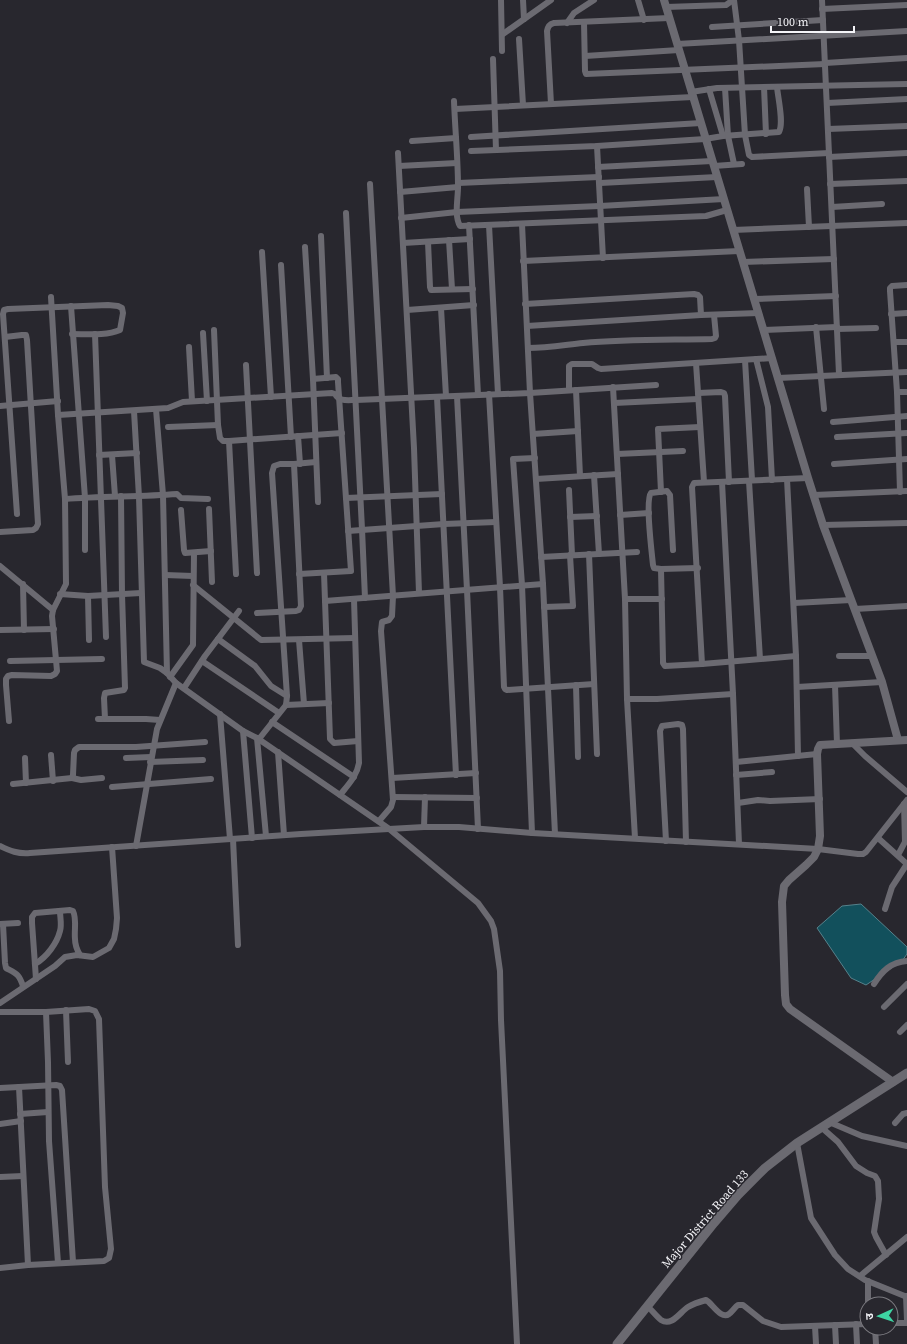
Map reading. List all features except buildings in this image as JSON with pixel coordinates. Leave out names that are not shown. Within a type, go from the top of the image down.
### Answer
[{"type":"main road","name":"Major District Road 133","points":[[617,1344],[714,1223],[738,1195],[765,1168],[797,1143],[825,1124],[907,1073]]},
{"type":"street","points":[[501,0],[503,34],[502,51]]},
{"type":"street","points":[[523,0],[524,19]]},
{"type":"street","points":[[503,34],[545,2],[551,0]]},
{"type":"street","points":[[567,23],[574,13],[594,0]]},
{"type":"street","points":[[638,0],[644,20]]},
{"type":"street","points":[[898,740],[882,682],[823,525],[808,478],[665,4],[726,5],[734,0],[739,40],[745,135],[749,155],[752,157],[907,153]]},
{"type":"street","points":[[822,0],[839,374]]},
{"type":"street","points":[[822,8],[907,5]]},
{"type":"street","points":[[551,104],[548,27],[550,24],[670,18]]},
{"type":"street","points":[[712,27],[823,20]]},
{"type":"street","points":[[584,22],[584,71],[589,75],[907,58]]},
{"type":"street","points":[[585,56],[739,40],[765,40],[907,31]]},
{"type":"street","points":[[519,39],[523,105]]},
{"type":"street","points":[[493,58],[496,150]]},
{"type":"street","points":[[455,109],[692,95],[709,89],[742,87],[907,84]]},
{"type":"street","points":[[764,87],[766,134]]},
{"type":"street","points":[[471,151],[596,146],[776,133],[781,130],[777,87]]},
{"type":"street","points":[[725,88],[725,136]]},
{"type":"street","points":[[709,89],[734,164]]},
{"type":"street","points":[[827,103],[907,99]]},
{"type":"street","points":[[454,101],[458,185],[457,212],[458,223],[460,226],[706,216],[727,210]]},
{"type":"street","points":[[471,137],[496,134],[701,123]]},
{"type":"street","points":[[828,129],[907,126]]},
{"type":"street","points":[[412,141],[456,138]]},
{"type":"street","points":[[596,146],[604,258]]},
{"type":"street","points":[[398,153],[412,398],[419,593]]},
{"type":"street","points":[[399,166],[457,163]]},
{"type":"street","points":[[598,167],[742,164]]},
{"type":"street","points":[[400,192],[458,185],[717,177]]},
{"type":"street","points":[[830,184],[907,181]]},
{"type":"street","points":[[370,184],[393,596],[392,616],[389,620],[382,622],[381,631],[394,800],[391,807],[378,821]]},
{"type":"street","points":[[806,189],[808,227]]},
{"type":"street","points":[[402,218],[457,212],[724,199]]},
{"type":"street","points":[[832,207],[882,204]]},
{"type":"street","points":[[346,213],[365,598]]},
{"type":"street","points":[[733,230],[907,223]]},
{"type":"street","points":[[522,224],[526,326],[543,584],[555,834]]},
{"type":"street","points":[[489,225],[498,394]]},
{"type":"street","points":[[469,226],[478,395]]},
{"type":"street","points":[[321,236],[327,378]]},
{"type":"street","points":[[403,243],[470,239]]},
{"type":"street","points":[[449,240],[452,289]]},
{"type":"street","points":[[428,242],[430,287],[432,290],[473,289]]},
{"type":"street","points":[[305,247],[314,394],[318,502]]},
{"type":"street","points":[[523,262],[739,251]]},
{"type":"street","points":[[262,252],[271,397]]},
{"type":"street","points":[[743,262],[834,259]]},
{"type":"street","points":[[281,265],[291,437]]},
{"type":"street","points":[[900,492],[897,392],[890,288],[892,286],[907,286]]},
{"type":"street","points":[[525,304],[694,294],[700,297],[701,315]]},
{"type":"street","points":[[754,299],[836,296]]},
{"type":"street","points":[[9,721],[6,684],[6,679],[8,676],[52,676],[57,671],[52,616],[60,594],[66,584],[65,499],[51,297]]},
{"type":"street","points":[[17,514],[3,314],[4,310],[52,306],[108,305],[122,308],[123,313],[120,330],[116,332],[95,334],[72,334]]},
{"type":"street","points":[[407,310],[474,305]]},
{"type":"street","points":[[71,306],[85,498],[85,550]]},
{"type":"street","points":[[441,308],[446,396]]},
{"type":"street","points":[[526,326],[758,313]]},
{"type":"street","points":[[891,314],[907,314]]},
{"type":"street","points":[[528,348],[546,348],[583,343],[712,339],[716,336],[714,315]]},
{"type":"street","points":[[816,327],[824,409]]},
{"type":"street","points":[[764,330],[816,327],[876,328]]},
{"type":"street","points":[[214,330],[218,425],[220,438],[223,441],[342,433]]},
{"type":"street","points":[[203,333],[207,401]]},
{"type":"street","points":[[95,334],[106,637]]},
{"type":"street","points":[[0,532],[33,530],[38,524],[27,340],[26,336],[22,335],[5,337]]},
{"type":"street","points":[[894,342],[907,342]]},
{"type":"street","points":[[189,347],[192,401]]},
{"type":"street","points":[[580,476],[578,431],[569,366],[572,364],[592,364],[601,369],[772,358]]},
{"type":"street","points":[[756,359],[768,407],[772,480]]},
{"type":"street","points":[[745,360],[760,659]]},
{"type":"street","points":[[696,364],[704,482]]},
{"type":"street","points":[[246,365],[257,573]]},
{"type":"street","points":[[778,378],[907,372]]},
{"type":"street","points":[[299,574],[351,571],[338,379],[336,377],[313,379]]},
{"type":"street","points":[[58,415],[168,408],[183,402],[192,401],[332,393],[335,394],[340,400],[356,400],[530,393],[656,385]]},
{"type":"street","points":[[613,387],[625,599],[627,698],[635,838]]},
{"type":"street","points":[[614,403],[698,396],[721,392],[724,393],[729,482]]},
{"type":"street","points":[[897,392],[907,392]]},
{"type":"street","points":[[489,394],[504,687],[507,690],[594,684]]},
{"type":"street","points":[[437,396],[456,774]]},
{"type":"street","points":[[457,396],[478,829]]},
{"type":"street","points":[[0,406],[58,401]]},
{"type":"street","points":[[156,409],[163,495],[168,675]]},
{"type":"street","points":[[134,411],[139,497],[144,662],[160,668],[176,683],[243,731],[278,752],[388,828],[478,903],[491,921],[494,929],[500,971],[501,1020],[517,1344]]},
{"type":"street","points":[[833,422],[907,416]]},
{"type":"street","points":[[168,427],[218,425]]},
{"type":"street","points":[[661,492],[658,429],[700,427]]},
{"type":"street","points":[[533,434],[578,431]]},
{"type":"street","points":[[837,437],[907,433]]},
{"type":"street","points":[[257,613],[299,610],[301,606],[297,464],[298,436]]},
{"type":"street","points":[[229,441],[236,574]]},
{"type":"street","points":[[617,454],[683,451]]},
{"type":"street","points":[[99,455],[137,453]]},
{"type":"street","points":[[105,719],[105,693],[121,691],[125,688],[118,496],[112,455]]},
{"type":"street","points":[[532,833],[522,585],[513,459],[535,458]]},
{"type":"street","points":[[834,464],[907,459]]},
{"type":"street","points":[[266,836],[258,739],[286,705],[272,473],[274,466],[280,464],[316,462]]},
{"type":"street","points":[[536,479],[618,474]]},
{"type":"street","points":[[594,475],[599,554]]},
{"type":"street","points":[[702,664],[698,568],[692,486],[694,483],[704,482],[808,478]]},
{"type":"street","points":[[787,479],[794,603],[798,756]]},
{"type":"street","points":[[722,482],[732,662],[738,803],[738,844]]},
{"type":"street","points":[[544,607],[573,606],[569,490]]},
{"type":"street","points":[[814,495],[907,491]]},
{"type":"street","points":[[673,550],[670,495],[667,492],[653,493],[649,495],[649,513],[653,565],[656,569],[698,568]]},
{"type":"street","points":[[65,499],[101,496],[139,497],[177,494],[181,498],[208,499]]},
{"type":"street","points":[[346,498],[442,494]]},
{"type":"street","points":[[210,509],[212,582]]},
{"type":"street","points":[[181,510],[185,552],[194,553],[211,551]]},
{"type":"street","points":[[620,515],[649,513]]},
{"type":"street","points":[[570,517],[597,516]]},
{"type":"street","points":[[348,531],[496,522]]},
{"type":"street","points":[[823,525],[907,523]]},
{"type":"street","points":[[541,557],[637,552]]},
{"type":"street","points":[[168,675],[193,645],[194,553]]},
{"type":"street","points":[[589,554],[597,754]]},
{"type":"street","points":[[0,566],[53,610]]},
{"type":"street","points":[[661,569],[663,663],[665,666],[796,656]]},
{"type":"street","points":[[324,573],[330,739],[334,743],[358,741]]},
{"type":"street","points":[[165,575],[193,576]]},
{"type":"street","points":[[23,584],[24,630]]},
{"type":"street","points":[[325,601],[543,584]]},
{"type":"street","points":[[193,585],[233,619],[261,640],[355,638]]},
{"type":"street","points":[[60,594],[88,596],[141,593]]},
{"type":"street","points":[[88,596],[89,640]]},
{"type":"street","points":[[340,795],[354,776],[359,763],[354,599]]},
{"type":"street","points":[[625,599],[662,599]]},
{"type":"street","points":[[794,603],[851,600]]},
{"type":"street","points":[[855,609],[907,606]]},
{"type":"street","points":[[184,688],[239,611]]},
{"type":"street","points":[[0,630],[54,629]]},
{"type":"street","points":[[218,640],[255,666],[271,686],[286,696]]},
{"type":"street","points":[[299,640],[304,704]]},
{"type":"street","points":[[840,656],[872,656]]},
{"type":"street","points":[[10,661],[102,659]]},
{"type":"street","points":[[202,661],[279,713]]},
{"type":"street","points":[[797,687],[882,682]]},
{"type":"street","points":[[136,846],[148,783],[153,746],[160,720],[176,683]]},
{"type":"street","points":[[576,685],[578,757]]},
{"type":"street","points":[[835,685],[837,744]]},
{"type":"street","points":[[627,698],[733,694]]},
{"type":"street","points":[[286,705],[329,703]]},
{"type":"street","points":[[220,714],[231,839],[238,944]]},
{"type":"street","points":[[98,719],[146,718],[160,720]]},
{"type":"street","points":[[272,722],[354,776]]},
{"type":"street","points":[[666,840],[660,731],[662,726],[678,724],[682,725],[683,729],[686,842]]},
{"type":"street","points":[[243,731],[252,838]]},
{"type":"street","points":[[893,1082],[790,1009],[786,1004],[782,902],[784,886],[814,857],[818,849],[820,836],[820,799],[817,754],[820,745],[907,740]]},
{"type":"street","points":[[72,778],[74,754],[75,750],[79,748],[136,747],[205,742]]},
{"type":"street","points":[[852,743],[870,761],[907,792]]},
{"type":"street","points":[[278,752],[284,836]]},
{"type":"street","points":[[736,762],[817,754]]},
{"type":"street","points":[[51,755],[53,781]]},
{"type":"street","points":[[25,758],[26,783]]},
{"type":"street","points":[[126,758],[151,760],[203,760]]},
{"type":"street","points":[[736,775],[772,772]]},
{"type":"street","points":[[392,778],[476,773]]},
{"type":"street","points":[[13,784],[72,778],[81,780],[102,778]]},
{"type":"street","points":[[112,787],[211,779]]},
{"type":"street","points":[[393,797],[477,798]]},
{"type":"street","points":[[424,827],[425,797]]},
{"type":"street","points":[[738,803],[758,800],[820,799]]},
{"type":"street","points":[[0,846],[19,854],[266,836],[424,827],[738,844],[818,849],[850,854],[863,854],[878,838],[906,802]]},
{"type":"street","points":[[898,856],[905,842],[906,802]]},
{"type":"street","points":[[878,838],[907,864],[892,887],[885,909]]},
{"type":"street","points":[[0,1003],[23,986],[55,966],[65,957],[80,955],[93,957],[109,948],[114,939],[117,918],[112,847]]},
{"type":"street","points":[[35,964],[48,953],[59,934],[61,926],[60,911]]},
{"type":"street","points":[[36,979],[32,923],[33,915],[35,913],[73,911],[75,939],[80,955]]},
{"type":"street","points":[[18,923],[1,924],[6,968],[17,973],[23,986]]},
{"type":"street","points":[[874,984],[879,976],[889,966],[898,962],[907,961]]},
{"type":"street","points":[[884,1007],[907,984]]},
{"type":"street","points":[[0,1012],[46,1012],[89,1009],[95,1011],[99,1019],[105,1186],[111,1249],[109,1258],[104,1261],[0,1268],[0,1261]]},
{"type":"street","points":[[66,1010],[68,1062]]},
{"type":"street","points":[[46,1012],[49,1141],[58,1263]]},
{"type":"street","points":[[900,1032],[907,1024]]},
{"type":"street","points":[[0,1088],[60,1086],[63,1094],[73,1262]]},
{"type":"street","points":[[19,1088],[28,1265]]},
{"type":"street","points":[[20,1114],[48,1112]]},
{"type":"street","points":[[895,1123],[903,1114],[907,1113]]},
{"type":"street","points":[[0,1124],[20,1121]]},
{"type":"street","points":[[825,1124],[862,1136],[907,1146]]},
{"type":"street","points":[[825,1124],[856,1166],[875,1176],[878,1181],[879,1199],[874,1232],[886,1255]]},
{"type":"street","points":[[797,1143],[811,1218],[835,1255],[848,1269],[868,1281],[906,1296],[907,1321]]},
{"type":"street","points":[[0,1177],[23,1176]]},
{"type":"street","points":[[860,1276],[907,1237]]},
{"type":"street","points":[[868,1281],[868,1296]]},
{"type":"street","points":[[648,1306],[664,1322],[674,1320],[687,1308],[706,1300],[710,1302],[718,1313],[726,1316],[738,1304],[743,1304],[763,1321],[772,1325],[815,1326],[856,1324],[857,1344]]},
{"type":"street","points":[[835,1325],[836,1344]]},
{"type":"street","points":[[815,1326],[816,1344]]},
{"type":"water","points":[[861,904],[907,947],[907,954],[902,961],[866,985],[851,978],[817,928],[842,906]]}]
